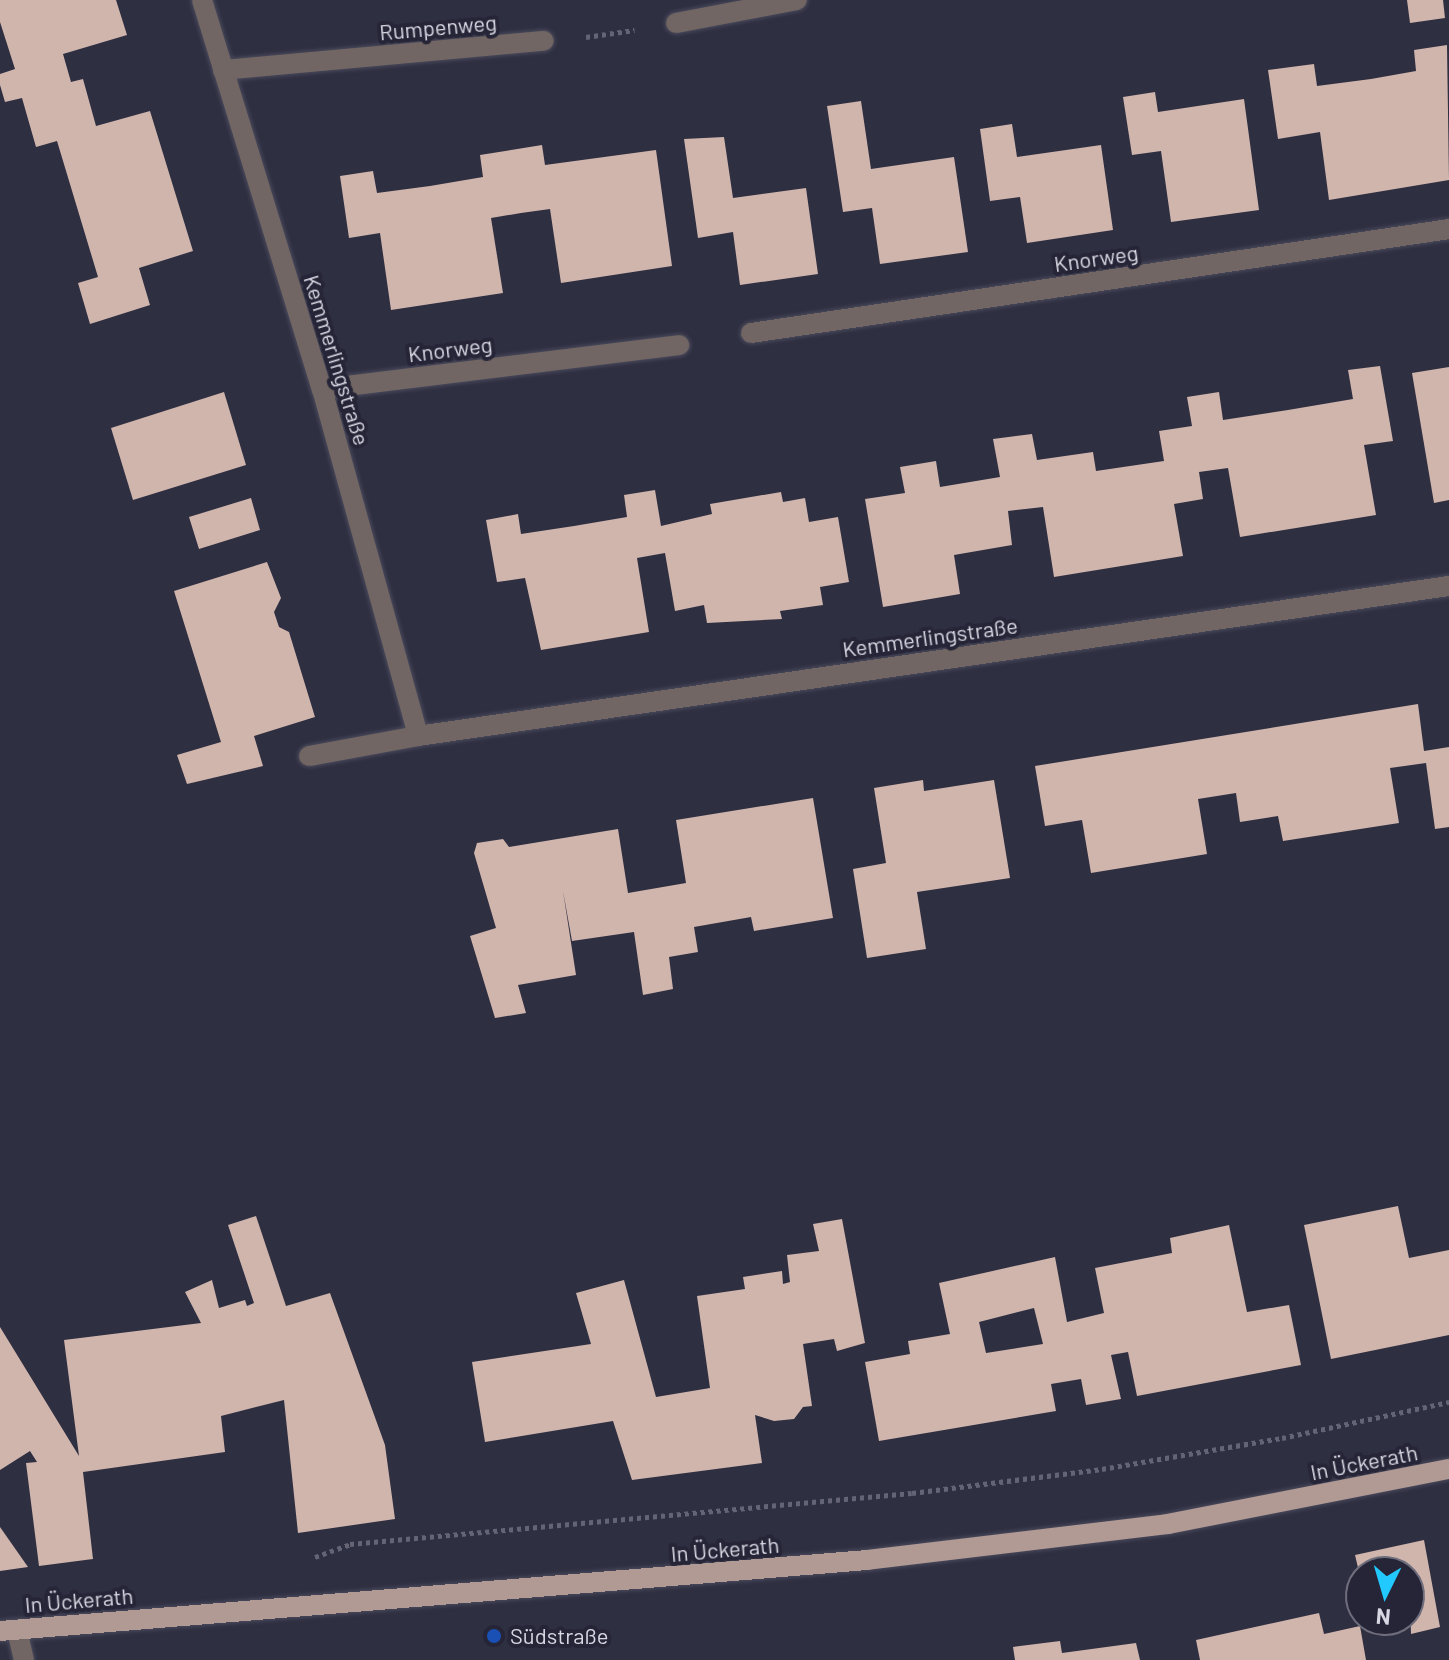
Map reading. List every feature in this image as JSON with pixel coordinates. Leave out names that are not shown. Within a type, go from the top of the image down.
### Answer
[{"type":"main road","name":"In Ückerath","points":[[8,1630],[867,1560],[1168,1524],[1449,1469]]},
{"type":"street","name":"Kemmerlingstraße","points":[[202,0],[322,389],[418,736]]},
{"type":"street","points":[[676,23],[797,0]]},
{"type":"street","name":"Rumpenweg","points":[[223,70],[544,41]]},
{"type":"street","name":"Knorweg","points":[[751,333],[1449,229]]},
{"type":"street","name":"Knorweg","points":[[322,389],[679,345]]},
{"type":"street","name":"Kemmerlingstraße","points":[[309,756],[418,736],[1449,586]]},
{"type":"street","points":[[8,1630],[24,1660]]},
{"type":"path","points":[[544,41],[676,23]]},
{"type":"path","points":[[311,1558],[350,1544],[912,1493],[1102,1469],[1282,1438],[1449,1402]]},
{"type":"building","points":[[0,0],[116,0],[127,35],[63,54],[71,82],[83,79],[96,126],[150,111],[193,251],[139,268],[150,305],[90,324],[78,283],[98,277],[57,141],[36,147],[22,98],[5,102],[0,85],[0,74],[15,69],[0,22]]},
{"type":"building","points":[[1407,0],[1443,0],[1445,18],[1410,23]]},
{"type":"building","points":[[1447,45],[1449,180],[1329,200],[1320,132],[1278,139],[1268,70],[1314,64],[1317,86],[1371,79],[1416,71],[1414,50]]},
{"type":"building","points":[[1155,92],[1158,112],[1244,99],[1259,210],[1171,222],[1161,151],[1132,155],[1123,97]]},
{"type":"building","points":[[861,101],[871,169],[954,157],[968,252],[880,264],[872,208],[843,212],[827,106]]},
{"type":"building","points":[[1012,124],[1017,157],[1101,145],[1113,230],[1027,243],[1020,197],[990,201],[980,129]]},
{"type":"building","points":[[724,137],[733,198],[806,188],[818,274],[740,285],[733,232],[698,238],[684,139]]},
{"type":"building","points":[[542,145],[545,165],[656,150],[672,266],[561,283],[550,209],[521,213],[491,218],[503,293],[391,310],[380,233],[349,238],[340,176],[373,171],[377,193],[430,186],[483,177],[480,155]]},
{"type":"building","points":[[1380,366],[1393,441],[1364,445],[1376,515],[1240,537],[1228,468],[1199,472],[1203,499],[1174,504],[1183,556],[1054,577],[1043,507],[1008,511],[1012,545],[954,555],[960,594],[883,607],[865,499],[905,493],[900,467],[936,461],[940,487],[1000,477],[993,439],[1032,434],[1037,460],[1093,452],[1096,471],[1164,461],[1159,431],[1192,426],[1187,397],[1219,392],[1223,420],[1288,410],[1353,399],[1348,370]]},
{"type":"building","points":[[1449,367],[1449,500],[1434,503],[1412,373]]},
{"type":"building","points":[[224,392],[246,465],[133,500],[111,428]]},
{"type":"building","points":[[655,490],[661,526],[712,514],[710,504],[781,492],[783,502],[805,498],[809,522],[838,517],[849,582],[820,587],[823,605],[780,611],[782,619],[707,623],[704,605],[675,611],[665,553],[637,558],[649,632],[541,650],[525,578],[497,582],[486,520],[518,514],[521,534],[627,517],[624,495]]},
{"type":"building","points":[[251,498],[260,530],[199,549],[189,517]]},
{"type":"building","points":[[267,562],[281,598],[274,612],[279,627],[289,632],[315,717],[254,736],[263,766],[187,784],[177,755],[221,742],[174,591]]},
{"type":"building","points":[[1418,704],[1424,751],[1449,747],[1449,827],[1435,829],[1426,763],[1390,768],[1399,823],[1283,841],[1278,816],[1240,822],[1236,793],[1198,799],[1207,854],[1091,873],[1082,820],[1045,826],[1035,766]]},
{"type":"building","points":[[923,780],[924,791],[994,780],[1010,878],[917,892],[926,949],[867,958],[853,869],[886,863],[874,788]]},
{"type":"building","points":[[813,798],[833,918],[754,931],[751,917],[694,927],[698,952],[669,957],[673,989],[643,995],[634,932],[572,941],[563,891],[576,975],[518,985],[526,1013],[495,1018],[470,936],[496,928],[474,853],[477,843],[503,839],[509,847],[618,829],[628,893],[686,883],[676,820]]},
{"type":"building","points":[[1398,1206],[1409,1258],[1449,1250],[1449,1335],[1331,1359],[1304,1225]]},
{"type":"building","points":[[256,1216],[286,1306],[330,1293],[385,1445],[395,1519],[298,1533],[284,1400],[221,1416],[225,1452],[83,1472],[93,1559],[39,1566],[26,1463],[37,1462],[30,1451],[0,1470],[0,1327],[79,1456],[64,1340],[201,1323],[185,1292],[212,1280],[219,1308],[245,1300],[247,1306],[254,1303],[228,1225]]},
{"type":"building","points":[[842,1219],[865,1343],[837,1351],[834,1339],[803,1344],[812,1406],[803,1407],[794,1419],[774,1421],[755,1415],[762,1463],[632,1480],[613,1421],[485,1442],[472,1362],[591,1344],[576,1293],[624,1280],[656,1397],[710,1388],[697,1296],[745,1289],[743,1277],[782,1271],[783,1284],[790,1282],[787,1255],[819,1251],[813,1224]]},
{"type":"building","points":[[1229,1225],[1247,1312],[1289,1305],[1301,1365],[1137,1396],[1128,1352],[1111,1355],[1121,1399],[1086,1405],[1081,1379],[1051,1384],[1056,1411],[879,1441],[865,1362],[910,1354],[908,1341],[950,1334],[939,1283],[1055,1257],[1067,1322],[1104,1313],[1095,1268],[1172,1253],[1170,1238]],"holes":[[[1034,1308],[1043,1344],[986,1353],[979,1322]]]},
{"type":"building","points":[[0,1527],[28,1567],[0,1571]]},
{"type":"building","points":[[1424,1540],[1440,1627],[1425,1631],[1425,1556],[1355,1555]]},
{"type":"building","points":[[1319,1613],[1324,1634],[1345,1629],[1345,1636],[1362,1636],[1366,1660],[1200,1660],[1196,1640]]},
{"type":"building","points":[[1060,1641],[1062,1653],[1136,1643],[1140,1660],[1015,1660],[1013,1647]]},
{"type":"place","name":"Südstraße","points":[[494,1636]]}]
